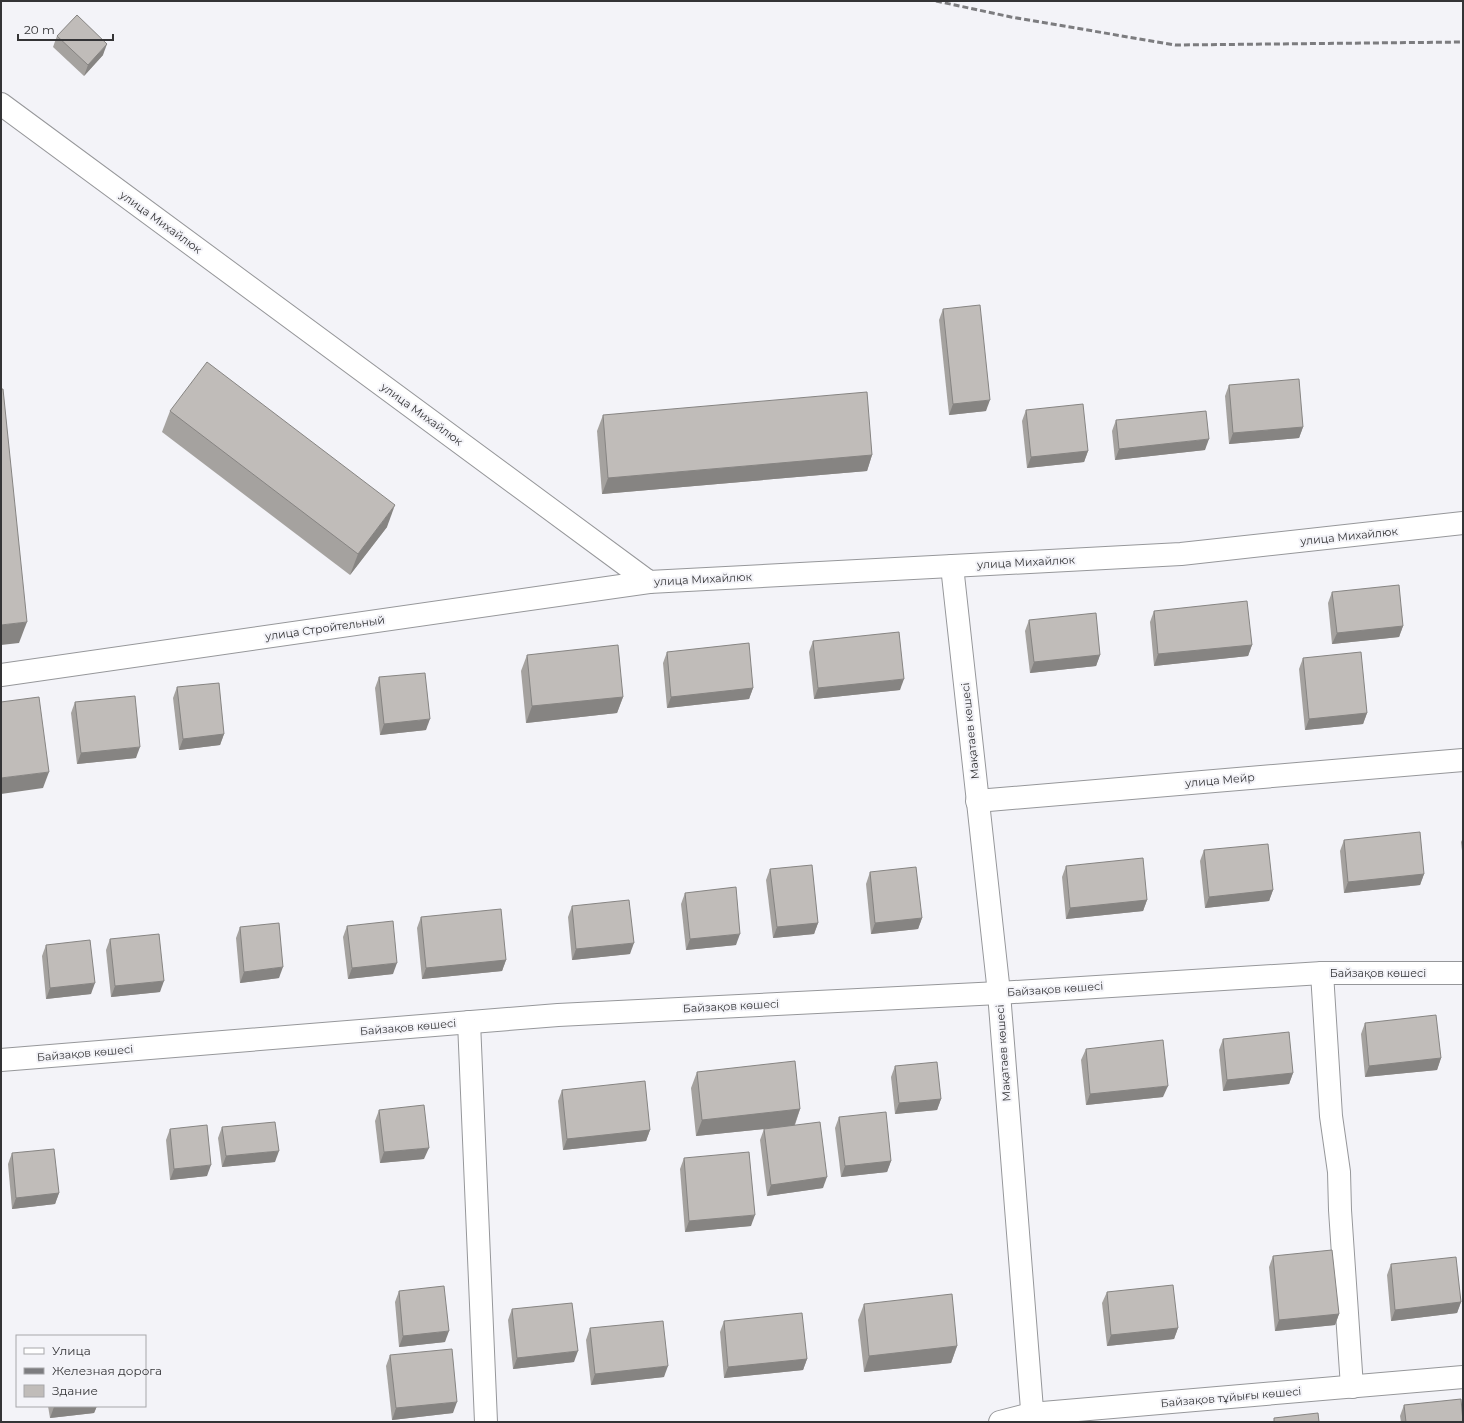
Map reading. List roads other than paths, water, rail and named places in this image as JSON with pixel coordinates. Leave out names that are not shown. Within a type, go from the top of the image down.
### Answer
[{"type":"street","name":"улица Михайлюк","points":[[1,104],[649,582],[1181,554],[1463,523]]},
{"type":"street","name":"Мақатаев көшесі","points":[[952,566],[998,993],[1032,1418]]},
{"type":"street","name":"улица Стройтельный","points":[[1,675],[649,582]]},
{"type":"street","name":"улица Мейр","points":[[977,801],[1463,760]]},
{"type":"street","name":"Байзақов көшесі","points":[[1,1060],[558,1015],[998,993],[1322,973],[1463,973]]},
{"type":"street","points":[[1322,973],[1331,1116],[1339,1172],[1340,1210],[1352,1386]]},
{"type":"street","points":[[469,1022],[486,1422]]},
{"type":"street","name":"Байзақов тұйығы көшесі","points":[[1000,1422],[1352,1386],[1463,1377]]},
{"type":"railway","points":[[936,1],[1011,17],[1175,45],[1463,42]]}]
